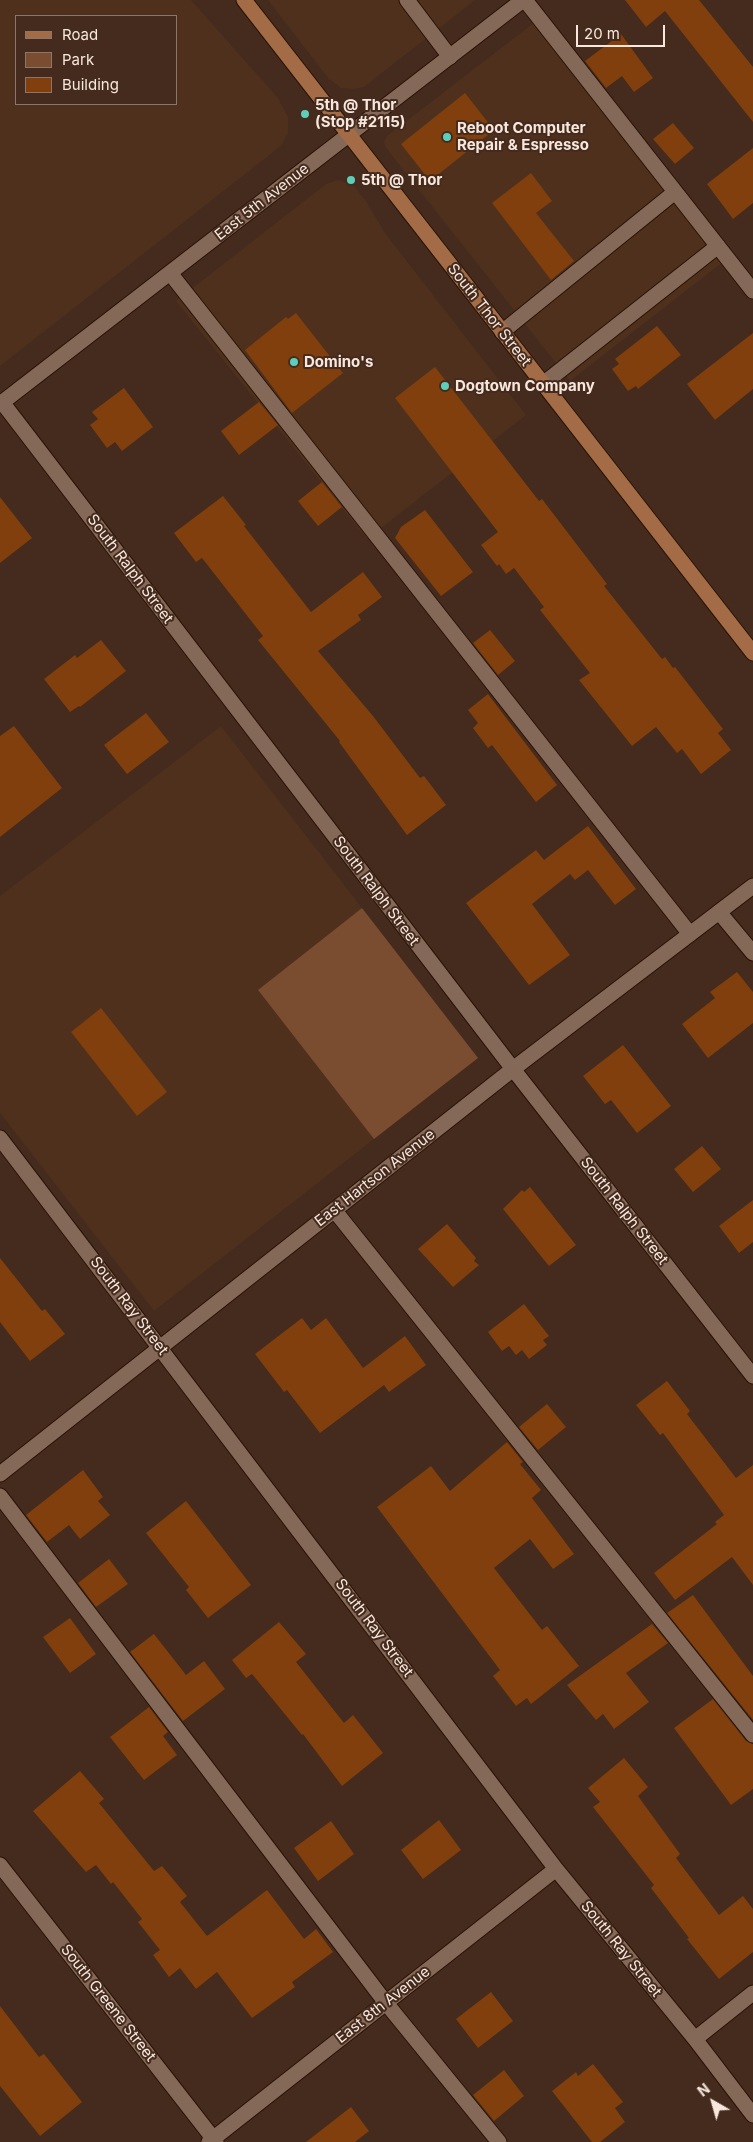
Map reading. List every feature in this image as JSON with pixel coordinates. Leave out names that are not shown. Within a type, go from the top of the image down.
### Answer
[{"type":"main road","name":"South Thor Street","points":[[244,0],[753,653]]},
{"type":"street","points":[[407,0],[450,57]]},
{"type":"street","name":"East 5th Avenue","points":[[1,403],[524,0]]},
{"type":"street","points":[[524,0],[753,291]]},
{"type":"street","points":[[502,332],[675,192]]},
{"type":"street","points":[[544,384],[718,246]]},
{"type":"street","points":[[170,273],[690,934]]},
{"type":"street","name":"South Ralph Street","points":[[1,403],[513,1069],[753,1376]]},
{"type":"street","name":"East Hartson Avenue","points":[[0,1474],[513,1069],[753,886]]},
{"type":"street","points":[[719,912],[753,953]]},
{"type":"street","name":"South Ray Street","points":[[0,1138],[556,1869],[695,2039],[753,2115]]},
{"type":"street","points":[[335,1211],[753,1735]]},
{"type":"street","points":[[0,1496],[386,2002],[499,2142]]},
{"type":"street","name":"South Greene Street","points":[[0,1865],[213,2141]]},
{"type":"street","name":"East 8th Avenue","points":[[213,2141],[556,1869]]},
{"type":"street","points":[[695,2039],[753,1993]]},
{"type":"shaded area","points":[[0,0],[191,0],[278,98],[288,117],[288,133],[281,146],[0,366]]},
{"type":"shaded area","points":[[268,0],[475,0],[364,87],[352,89],[341,88],[328,78]]},
{"type":"shaded area","points":[[544,15],[732,255],[570,381],[386,148],[384,142],[387,136]]},
{"type":"shaded area","points":[[338,180],[353,185],[366,201],[385,233],[526,415],[367,539],[176,301],[326,184]]},
{"type":"shaded area","points":[[221,726],[362,908],[258,990],[374,1139],[154,1311],[0,1113],[0,896]]},
{"type":"green space","points":[[362,908],[478,1058],[374,1139],[258,990]]},
{"type":"building","points":[[625,0],[699,0],[753,67],[753,122],[665,11],[646,27]]},
{"type":"building","points":[[621,34],[653,78],[634,92],[622,76],[606,88],[585,61]]},
{"type":"building","name":"Reboot Computer Repair & Espresso","points":[[465,93],[494,130],[430,181],[401,144]]},
{"type":"building","points":[[673,123],[694,148],[675,164],[653,139]]},
{"type":"building","points":[[753,148],[753,203],[733,219],[707,184]]},
{"type":"building","points":[[531,173],[552,201],[536,213],[574,261],[551,280],[492,203]]},
{"type":"building","name":"Domino's","points":[[296,313],[343,373],[292,413],[245,350],[286,317],[288,319]]},
{"type":"building","points":[[657,326],[681,355],[638,389],[636,386],[628,391],[612,369],[619,364],[615,359]]},
{"type":"building","points":[[753,333],[753,389],[715,420],[687,384]]},
{"type":"building","points":[[435,367],[539,501],[542,499],[607,584],[604,586],[662,659],[665,657],[673,668],[675,667],[723,729],[718,733],[731,750],[701,774],[682,749],[677,753],[656,727],[632,746],[579,680],[590,673],[540,610],[544,607],[514,568],[506,574],[499,564],[497,566],[481,545],[498,532],[395,398]]},
{"type":"building","points":[[124,388],[153,427],[122,451],[115,442],[107,448],[90,425],[98,419],[92,412]]},
{"type":"building","points":[[259,402],[278,425],[239,455],[221,431]]},
{"type":"building","points":[[322,482],[342,507],[318,526],[298,501]]},
{"type":"building","points":[[223,496],[311,612],[363,572],[382,597],[358,615],[361,620],[318,651],[373,716],[420,778],[424,776],[446,805],[407,835],[340,741],[258,640],[263,636],[202,558],[196,562],[174,533]]},
{"type":"building","points":[[0,497],[32,538],[0,563]]},
{"type":"building","points":[[425,510],[473,572],[441,596],[395,538],[401,527]]},
{"type":"building","points":[[490,630],[515,661],[498,675],[473,643]]},
{"type":"building","points":[[101,640],[126,671],[80,707],[70,712],[44,679],[75,655],[77,658]]},
{"type":"building","points":[[488,694],[557,785],[536,802],[492,745],[488,748],[473,728],[478,723],[468,710]]},
{"type":"building","points":[[146,713],[169,742],[127,774],[104,745]]},
{"type":"building","points":[[14,726],[62,788],[0,837],[0,736]]},
{"type":"building","points":[[588,826],[636,889],[615,905],[588,870],[575,880],[570,874],[532,904],[570,955],[529,985],[466,903],[536,850],[544,860]]},
{"type":"building","points":[[737,972],[753,992],[753,1023],[708,1058],[682,1024],[715,998],[710,992]]},
{"type":"building","points":[[101,1008],[167,1092],[137,1116],[71,1032]]},
{"type":"building","points":[[623,1045],[671,1106],[637,1133],[611,1100],[605,1104],[583,1076]]},
{"type":"building","points":[[702,1146],[721,1169],[693,1192],[674,1169]]},
{"type":"building","points":[[530,1187],[576,1245],[549,1266],[503,1209],[522,1190],[524,1192]]},
{"type":"building","points":[[753,1200],[753,1242],[739,1253],[719,1226]]},
{"type":"building","points":[[447,1224],[476,1258],[474,1261],[479,1265],[453,1287],[418,1249]]},
{"type":"building","points":[[0,1258],[42,1311],[45,1309],[65,1334],[30,1361],[0,1322]]},
{"type":"building","points":[[524,1304],[549,1336],[543,1340],[547,1345],[529,1359],[522,1350],[516,1355],[509,1346],[502,1351],[488,1332]]},
{"type":"building","points":[[302,1318],[311,1330],[326,1318],[363,1368],[405,1336],[426,1365],[389,1392],[384,1385],[320,1433],[287,1390],[284,1392],[255,1354]]},
{"type":"building","points":[[667,1381],[690,1411],[687,1414],[736,1478],[753,1465],[753,1585],[732,1557],[675,1600],[654,1573],[717,1524],[715,1522],[724,1515],[663,1433],[660,1435],[636,1405]]},
{"type":"building","points":[[547,1404],[566,1427],[538,1450],[519,1427]]},
{"type":"building","points":[[507,1442],[523,1462],[520,1464],[541,1490],[532,1498],[574,1554],[553,1569],[530,1539],[494,1568],[542,1630],[547,1626],[579,1666],[531,1704],[527,1698],[516,1706],[493,1676],[500,1670],[377,1507],[431,1466],[450,1491]]},
{"type":"building","points":[[83,1470],[103,1497],[98,1501],[110,1515],[80,1539],[69,1525],[47,1542],[26,1515]]},
{"type":"building","points":[[186,1501],[251,1585],[208,1618],[186,1590],[189,1587],[146,1533]]},
{"type":"building","points":[[109,1559],[128,1584],[96,1607],[78,1583]]},
{"type":"building","points":[[693,1595],[753,1676],[753,1720],[667,1613]]},
{"type":"building","points":[[70,1618],[96,1654],[70,1673],[43,1637]]},
{"type":"building","points":[[279,1622],[306,1654],[296,1662],[344,1723],[353,1715],[383,1753],[342,1786],[303,1734],[252,1674],[246,1678],[232,1660]]},
{"type":"building","points":[[652,1624],[668,1643],[626,1673],[649,1702],[614,1729],[603,1714],[596,1720],[567,1685]]},
{"type":"building","points":[[154,1634],[186,1675],[204,1661],[225,1689],[183,1721],[130,1652]]},
{"type":"building","points":[[713,1699],[746,1741],[753,1744],[753,1789],[731,1805],[674,1728]]},
{"type":"building","points":[[149,1707],[168,1732],[163,1736],[177,1755],[144,1780],[110,1737]]},
{"type":"building","points":[[624,1758],[648,1787],[638,1796],[680,1854],[676,1858],[719,1915],[743,1896],[753,1909],[753,1952],[719,1979],[687,1939],[689,1938],[651,1888],[654,1885],[593,1807],[600,1802],[588,1788]]},
{"type":"building","points":[[80,1771],[104,1799],[99,1803],[154,1871],[162,1866],[187,1896],[180,1902],[207,1936],[267,1890],[304,1939],[316,1929],[333,1952],[292,1982],[295,1987],[252,2018],[217,1972],[196,1989],[180,1968],[169,1977],[153,1955],[160,1950],[138,1922],[142,1919],[113,1882],[111,1884],[96,1865],[86,1872],[33,1811]]},
{"type":"building","points":[[439,1820],[461,1850],[423,1879],[401,1850]]},
{"type":"building","points":[[331,1821],[354,1854],[318,1881],[294,1848]]},
{"type":"building","points":[[491,1992],[513,2021],[478,2048],[456,2019]]},
{"type":"building","points":[[0,2006],[39,2057],[44,2054],[82,2102],[40,2136],[0,2086]]},
{"type":"building","points":[[593,2064],[623,2102],[615,2108],[625,2122],[600,2142],[592,2142],[552,2091],[576,2072],[578,2076]]},
{"type":"building","points":[[504,2070],[524,2096],[494,2121],[473,2095]]},
{"type":"building","points":[[351,2107],[369,2131],[355,2142],[306,2142]]},
{"type":"place","name":"5th @ Thor (Stop #2115)","points":[[305,114]]},
{"type":"place","name":"Reboot Computer Repair & Espresso","points":[[447,137]]},
{"type":"place","name":"5th @ Thor","points":[[351,180]]},
{"type":"place","name":"Domino's","points":[[294,362]]},
{"type":"place","name":"Dogtown Company","points":[[445,386]]}]
